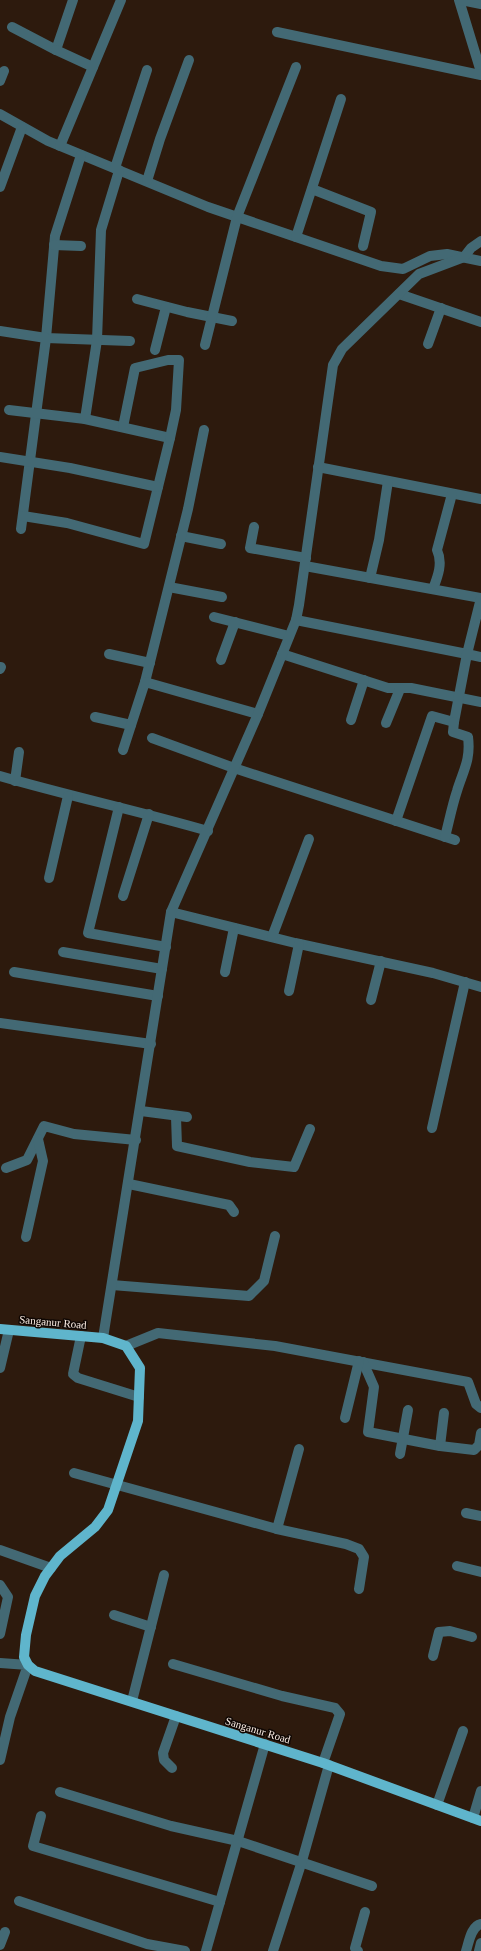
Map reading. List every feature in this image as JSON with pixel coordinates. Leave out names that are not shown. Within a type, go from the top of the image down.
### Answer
[{"type":"main road","name":"Sanganur Road","points":[[4,1330],[103,1338],[126,1346]]},
{"type":"main road","points":[[28,1665],[24,1657],[26,1635],[35,1596],[51,1568],[60,1556],[99,1522],[108,1510],[138,1421],[140,1368],[126,1346]]},
{"type":"main road","name":"Sanganur Road","points":[[28,1665],[35,1671],[326,1764],[478,1821]]},
{"type":"street","points":[[56,50],[74,0]]},
{"type":"street","points":[[60,146],[121,0]]},
{"type":"street","points":[[277,32],[481,71],[460,0],[481,4]]},
{"type":"street","points":[[12,27],[93,67]]},
{"type":"street","points":[[147,181],[160,139],[190,60]]},
{"type":"street","points":[[205,345],[237,217],[296,67]]},
{"type":"street","points":[[115,168],[147,70]]},
{"type":"street","points":[[296,237],[341,99]]},
{"type":"street","points":[[0,114],[60,146],[208,207],[381,266],[403,269],[430,256],[447,254],[481,261]]},
{"type":"street","points":[[0,187],[22,127]]},
{"type":"street","points":[[21,529],[31,462],[46,338],[55,236],[81,155]]},
{"type":"street","points":[[85,419],[97,340],[101,230],[119,170],[115,168]]},
{"type":"street","points":[[312,189],[371,212],[363,246]]},
{"type":"street","points":[[103,1338],[141,1111],[171,912],[208,831],[296,620],[333,365],[342,349],[419,274],[464,257],[471,248],[481,241]]},
{"type":"street","points":[[54,245],[81,246]]},
{"type":"street","points":[[399,294],[481,322]]},
{"type":"street","points":[[136,299],[232,321]]},
{"type":"street","points":[[155,350],[166,307]]},
{"type":"street","points":[[428,344],[442,308]]},
{"type":"street","points":[[0,333],[46,338],[130,341]]},
{"type":"street","points":[[23,516],[67,523],[144,544],[176,410],[179,360],[168,360],[135,368],[123,427]]},
{"type":"street","points":[[9,410],[85,419],[170,438]]},
{"type":"street","points":[[123,750],[150,663],[181,536],[204,430]]},
{"type":"street","points":[[0,457],[70,468],[158,487]]},
{"type":"street","points":[[318,467],[481,499]]},
{"type":"street","points":[[370,578],[379,540],[388,481]]},
{"type":"street","points":[[434,589],[439,574],[440,556],[437,550],[452,494]]},
{"type":"street","points":[[152,738],[234,768],[450,838],[457,792],[468,762],[470,751],[468,737],[453,732],[454,722],[467,654],[481,598],[370,578],[250,548],[254,527]]},
{"type":"street","points":[[181,536],[221,544]]},
{"type":"street","points":[[168,587],[222,597]]},
{"type":"street","points":[[214,617],[289,636]]},
{"type":"street","points":[[296,620],[481,657]]},
{"type":"street","points":[[221,660],[235,622]]},
{"type":"street","points":[[109,654],[150,663]]},
{"type":"street","points":[[282,654],[388,688],[411,688],[481,702]]},
{"type":"street","points":[[351,720],[364,680]]},
{"type":"street","points":[[145,682],[258,714]]},
{"type":"street","points":[[386,723],[400,689]]},
{"type":"street","points":[[396,821],[432,716],[454,722]]},
{"type":"street","points":[[95,717],[131,725]]},
{"type":"street","points":[[15,781],[20,752]]},
{"type":"street","points":[[0,776],[68,796],[149,814],[208,831]]},
{"type":"street","points":[[49,878],[68,796]]},
{"type":"street","points":[[119,807],[88,933],[166,947]]},
{"type":"street","points":[[123,896],[149,814]]},
{"type":"street","points":[[272,937],[309,839]]},
{"type":"street","points":[[171,912],[300,944],[381,961],[481,987]]},
{"type":"street","points":[[225,972],[234,928]]},
{"type":"street","points":[[289,991],[300,944]]},
{"type":"street","points":[[63,952],[162,970]]},
{"type":"street","points":[[371,1000],[381,961]]},
{"type":"street","points":[[14,972],[158,996]]},
{"type":"street","points":[[432,1128],[465,982]]},
{"type":"street","points":[[0,1024],[151,1044]]},
{"type":"street","points":[[141,1111],[181,1117],[177,1146],[250,1162],[294,1167],[310,1129]]},
{"type":"street","points":[[6,1168],[27,1160],[44,1126],[74,1134],[136,1140]]},
{"type":"street","points":[[26,1237],[43,1161],[38,1139]]},
{"type":"street","points":[[129,1184],[229,1205],[234,1212]]},
{"type":"street","points":[[112,1285],[249,1296],[264,1281],[275,1236]]},
{"type":"street","points":[[0,1368],[4,1330]]},
{"type":"street","points":[[126,1346],[158,1333],[275,1346],[468,1382],[476,1404],[481,1408]]},
{"type":"street","points":[[81,1336],[73,1374],[78,1378],[139,1397]]},
{"type":"street","points":[[346,1418],[361,1362]]},
{"type":"street","points":[[361,1362],[374,1387],[368,1432],[440,1446],[474,1450],[479,1445],[481,1433]]},
{"type":"street","points":[[400,1454],[408,1410]]},
{"type":"street","points":[[440,1446],[444,1413]]},
{"type":"street","points":[[277,1530],[299,1449]]},
{"type":"street","points":[[74,1473],[277,1530],[346,1544],[359,1549],[364,1558],[359,1589]]},
{"type":"street","points":[[466,1513],[481,1516]]},
{"type":"street","points":[[0,1550],[51,1568]]},
{"type":"street","points":[[457,1566],[481,1572]]},
{"type":"street","points":[[132,1701],[164,1575]]},
{"type":"street","points":[[0,1584],[8,1598],[0,1634]]},
{"type":"street","points":[[114,1615],[151,1627]]},
{"type":"street","points":[[433,1656],[439,1632],[450,1631],[472,1637]]},
{"type":"street","points":[[0,1663],[28,1665],[10,1717],[0,1760]]},
{"type":"street","points":[[173,1664],[282,1696],[336,1708],[340,1714],[302,1861],[273,1951]]},
{"type":"street","points":[[172,1768],[164,1760],[163,1753],[176,1716]]},
{"type":"street","points":[[437,1805],[463,1731]]},
{"type":"street","points":[[206,1951],[265,1744]]},
{"type":"street","points":[[478,1821],[481,1791]]},
{"type":"street","points":[[60,1792],[171,1826],[238,1840],[372,1886]]},
{"type":"street","points":[[41,1816],[33,1846],[220,1902]]},
{"type":"street","points":[[19,1901],[147,1944],[185,1951]]},
{"type":"street","points":[[358,1951],[355,1948],[356,1942],[365,1912]]},
{"type":"street","points":[[466,1951],[473,1929],[480,1926]]},
{"type":"street","points":[[472,1951],[480,1926]]},
{"type":"street","points":[[0,1945],[5,1932]]},
{"type":"street","points":[[479,1951],[481,1943]]}]
